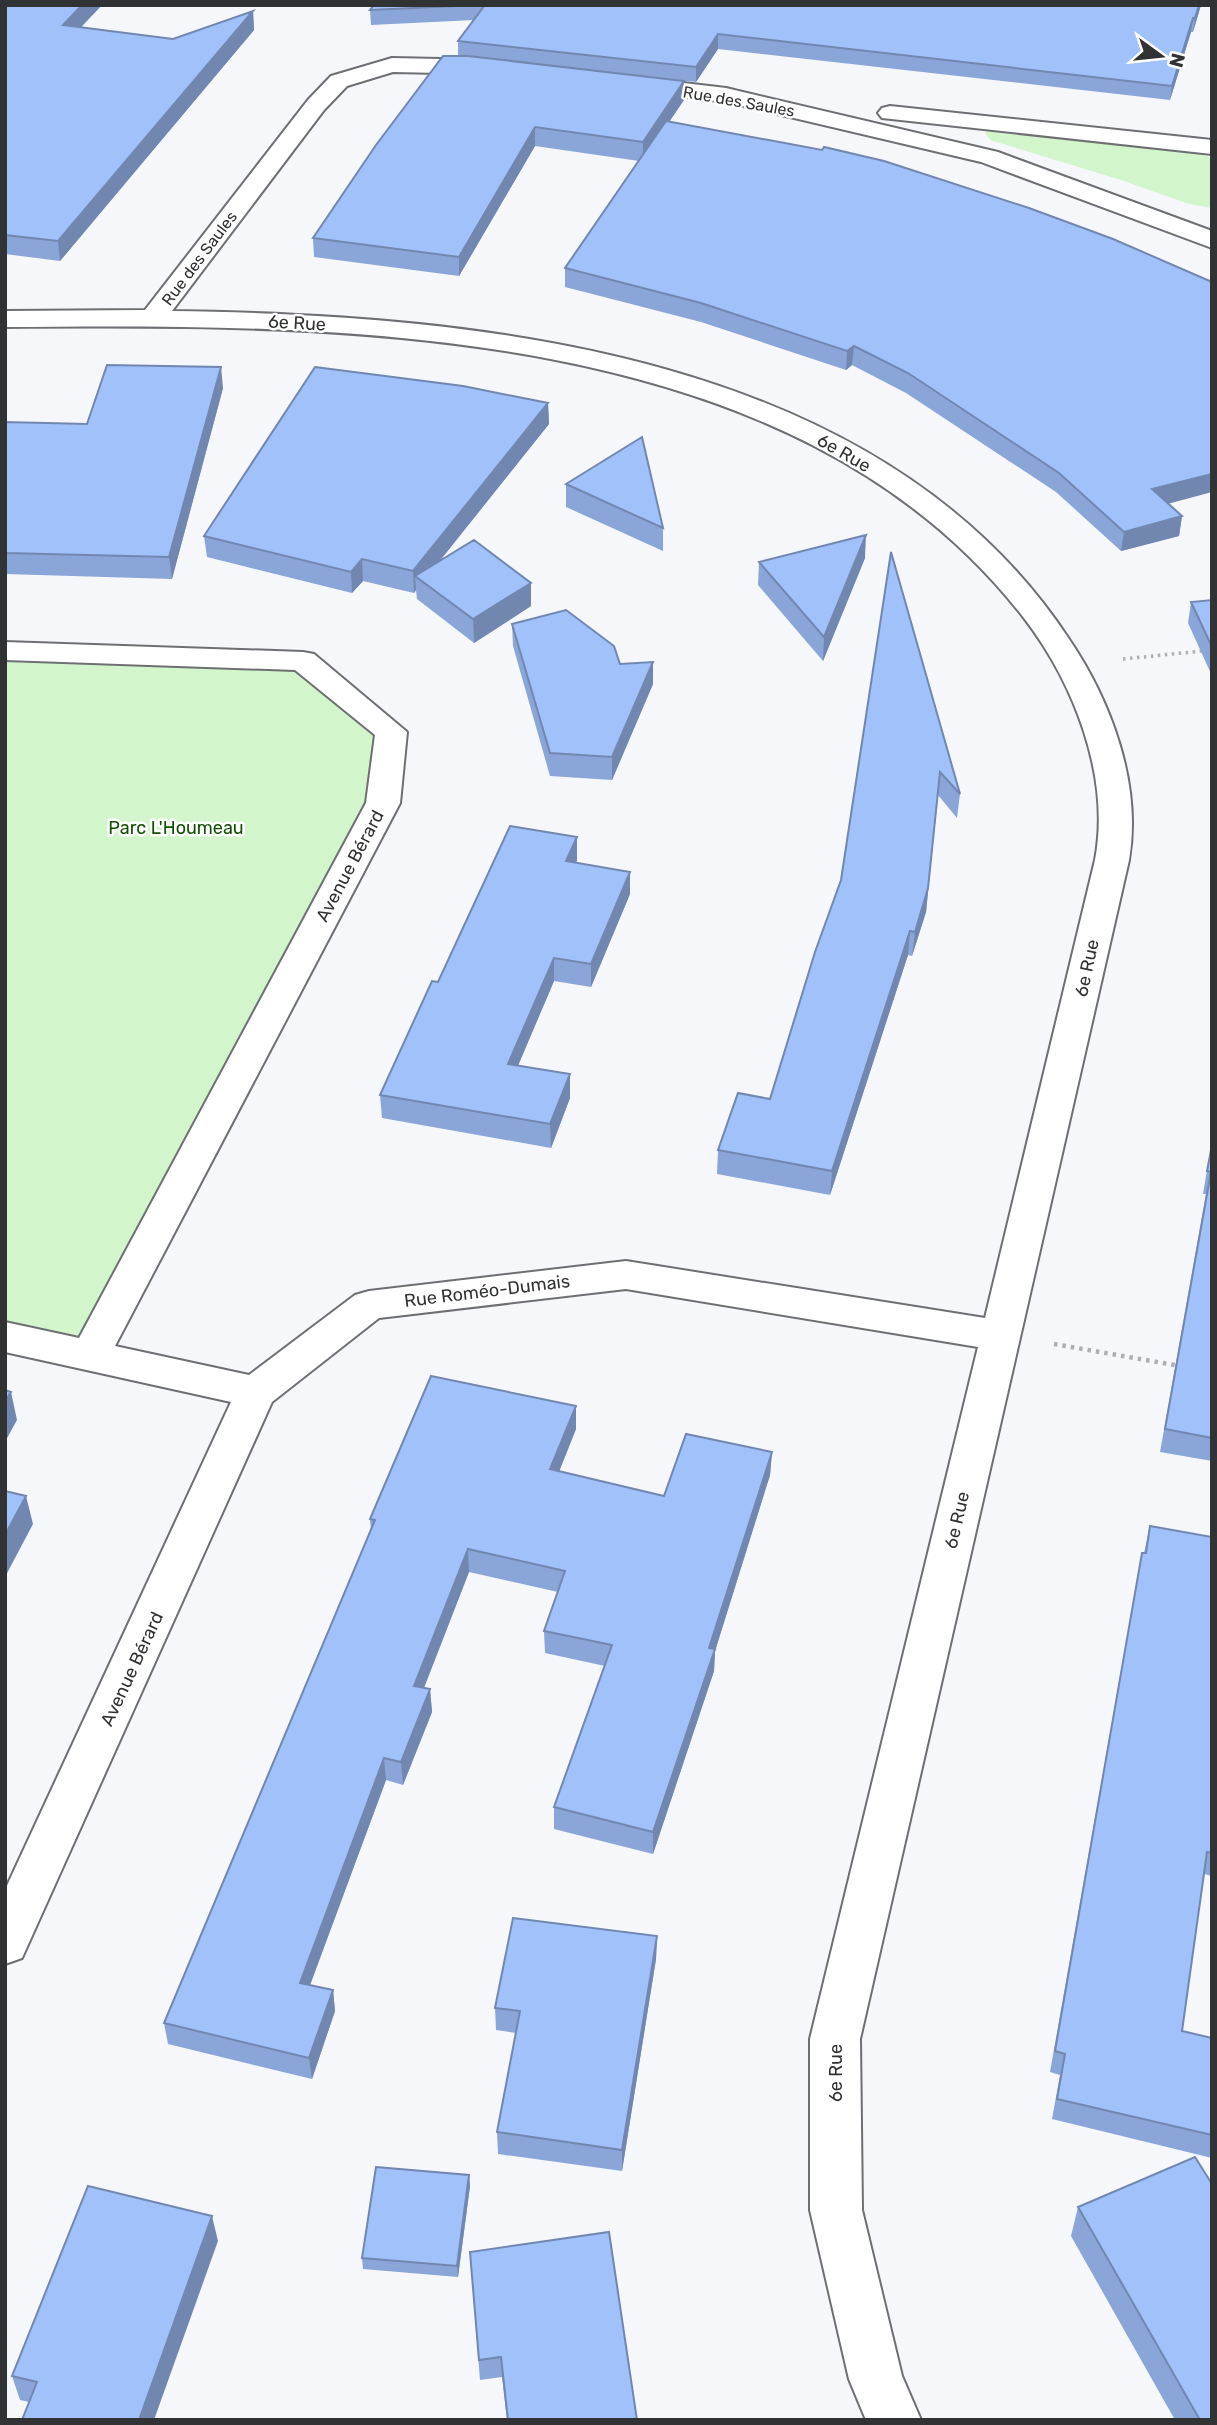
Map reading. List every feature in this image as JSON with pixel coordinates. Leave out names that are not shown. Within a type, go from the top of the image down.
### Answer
[{"type":"street","name":"Rue des Saules","points":[[154,317],[316,105],[339,81],[392,65],[469,65],[510,70]]},
{"type":"street","name":"Rue des Saules","points":[[605,81],[726,95],[989,158],[1212,240]]},
{"type":"street","points":[[726,95],[1212,147]]},
{"type":"street","name":"6e Rue","points":[[5,319],[154,317],[298,322],[429,332],[528,346],[640,370],[704,390],[806,431],[897,483],[956,526],[1032,604],[1073,664],[1101,734],[1117,828],[1072,1037],[835,2039],[836,2210],[876,2379],[894,2420]]},
{"type":"street","name":"Avenue Bérard","points":[[5,651],[303,661],[391,732],[383,803],[90,1355]]},
{"type":"street","name":"Rue Roméo-Dumais","points":[[256,1392],[369,1305],[626,1275],[905,1322],[1000,1335]]},
{"type":"street","points":[[5,1337],[256,1392]]},
{"type":"street","name":"Avenue Bérard","points":[[5,1944],[256,1392]]},
{"type":"path","points":[[1073,664],[1212,650]]},
{"type":"path","points":[[1000,1335],[1185,1367]]},
{"type":"green space","points":[[994,129],[1188,150],[1212,158],[1212,208],[1189,204],[990,140],[985,133]]},
{"type":"green space","name":"Parc L'Houmeau","points":[[5,651],[303,661],[391,732],[383,803],[90,1355],[5,1337]]},
{"type":"building","points":[[5,5],[82,5],[63,25],[173,39],[253,11],[58,241],[5,235]]},
{"type":"building","points":[[374,5],[480,5],[370,10]]},
{"type":"building","points":[[485,5],[1199,5],[1172,86],[718,34],[696,67],[458,41]]},
{"type":"building","points":[[443,56],[468,56],[684,81],[643,142],[535,127],[459,257],[313,238],[376,145]]},
{"type":"building","points":[[666,121],[822,150],[824,147],[884,161],[1029,208],[1113,239],[1212,282],[1212,474],[1152,489],[1182,516],[1124,532],[1059,473],[908,373],[854,346],[847,351],[701,303],[565,268]]},
{"type":"building","points":[[107,365],[221,367],[169,557],[5,553],[5,422],[87,424]]},
{"type":"building","points":[[315,367],[463,386],[548,403],[413,571],[362,559],[351,572],[204,536]]},
{"type":"building","points":[[642,437],[663,528],[566,484]]},
{"type":"building","points":[[866,535],[824,637],[759,562]]},
{"type":"building","points":[[474,540],[531,583],[473,619],[415,576]]},
{"type":"building","points":[[891,552],[960,794],[940,772],[928,888],[915,932],[910,931],[832,1171],[718,1150],[738,1093],[770,1099],[815,952],[841,880]]},
{"type":"building","points":[[1212,600],[1212,647],[1191,602]]},
{"type":"building","points":[[566,610],[614,646],[620,664],[653,662],[612,757],[550,753],[512,624]]},
{"type":"building","points":[[510,826],[577,837],[566,861],[630,872],[591,964],[554,958],[508,1064],[570,1074],[550,1124],[380,1095],[432,981],[438,982]]},
{"type":"building","points":[[1212,1145],[1212,1438],[1165,1429],[1211,1172],[1207,1171]]},
{"type":"building","points":[[431,1376],[576,1406],[550,1469],[664,1496],[686,1434],[772,1452],[709,1648],[715,1649],[653,1832],[554,1807],[612,1645],[544,1631],[565,1571],[468,1549],[414,1686],[430,1689],[401,1762],[384,1758],[300,1983],[333,1990],[309,2058],[164,2023],[375,1520],[370,1519]]},
{"type":"building","points":[[5,1390],[11,1392],[5,1401]]},
{"type":"building","points":[[5,1491],[26,1496],[5,1535]]},
{"type":"building","points":[[1150,1526],[1212,1537],[1212,1853],[1207,1852],[1182,2031],[1212,2038],[1212,2135],[1057,2099],[1065,2054],[1055,2051],[1142,1553],[1146,1553]]},
{"type":"building","points":[[513,1918],[657,1936],[622,2150],[497,2132],[520,2011],[495,2008]]},
{"type":"building","points":[[1195,2157],[1212,2184],[1212,2420],[1200,2420],[1078,2207]]},
{"type":"building","points":[[376,2167],[469,2175],[457,2266],[362,2258]]},
{"type":"building","points":[[88,2186],[212,2216],[139,2420],[22,2420],[37,2382],[12,2376]]},
{"type":"building","points":[[609,2232],[637,2420],[508,2420],[501,2357],[479,2360],[470,2252]]}]
